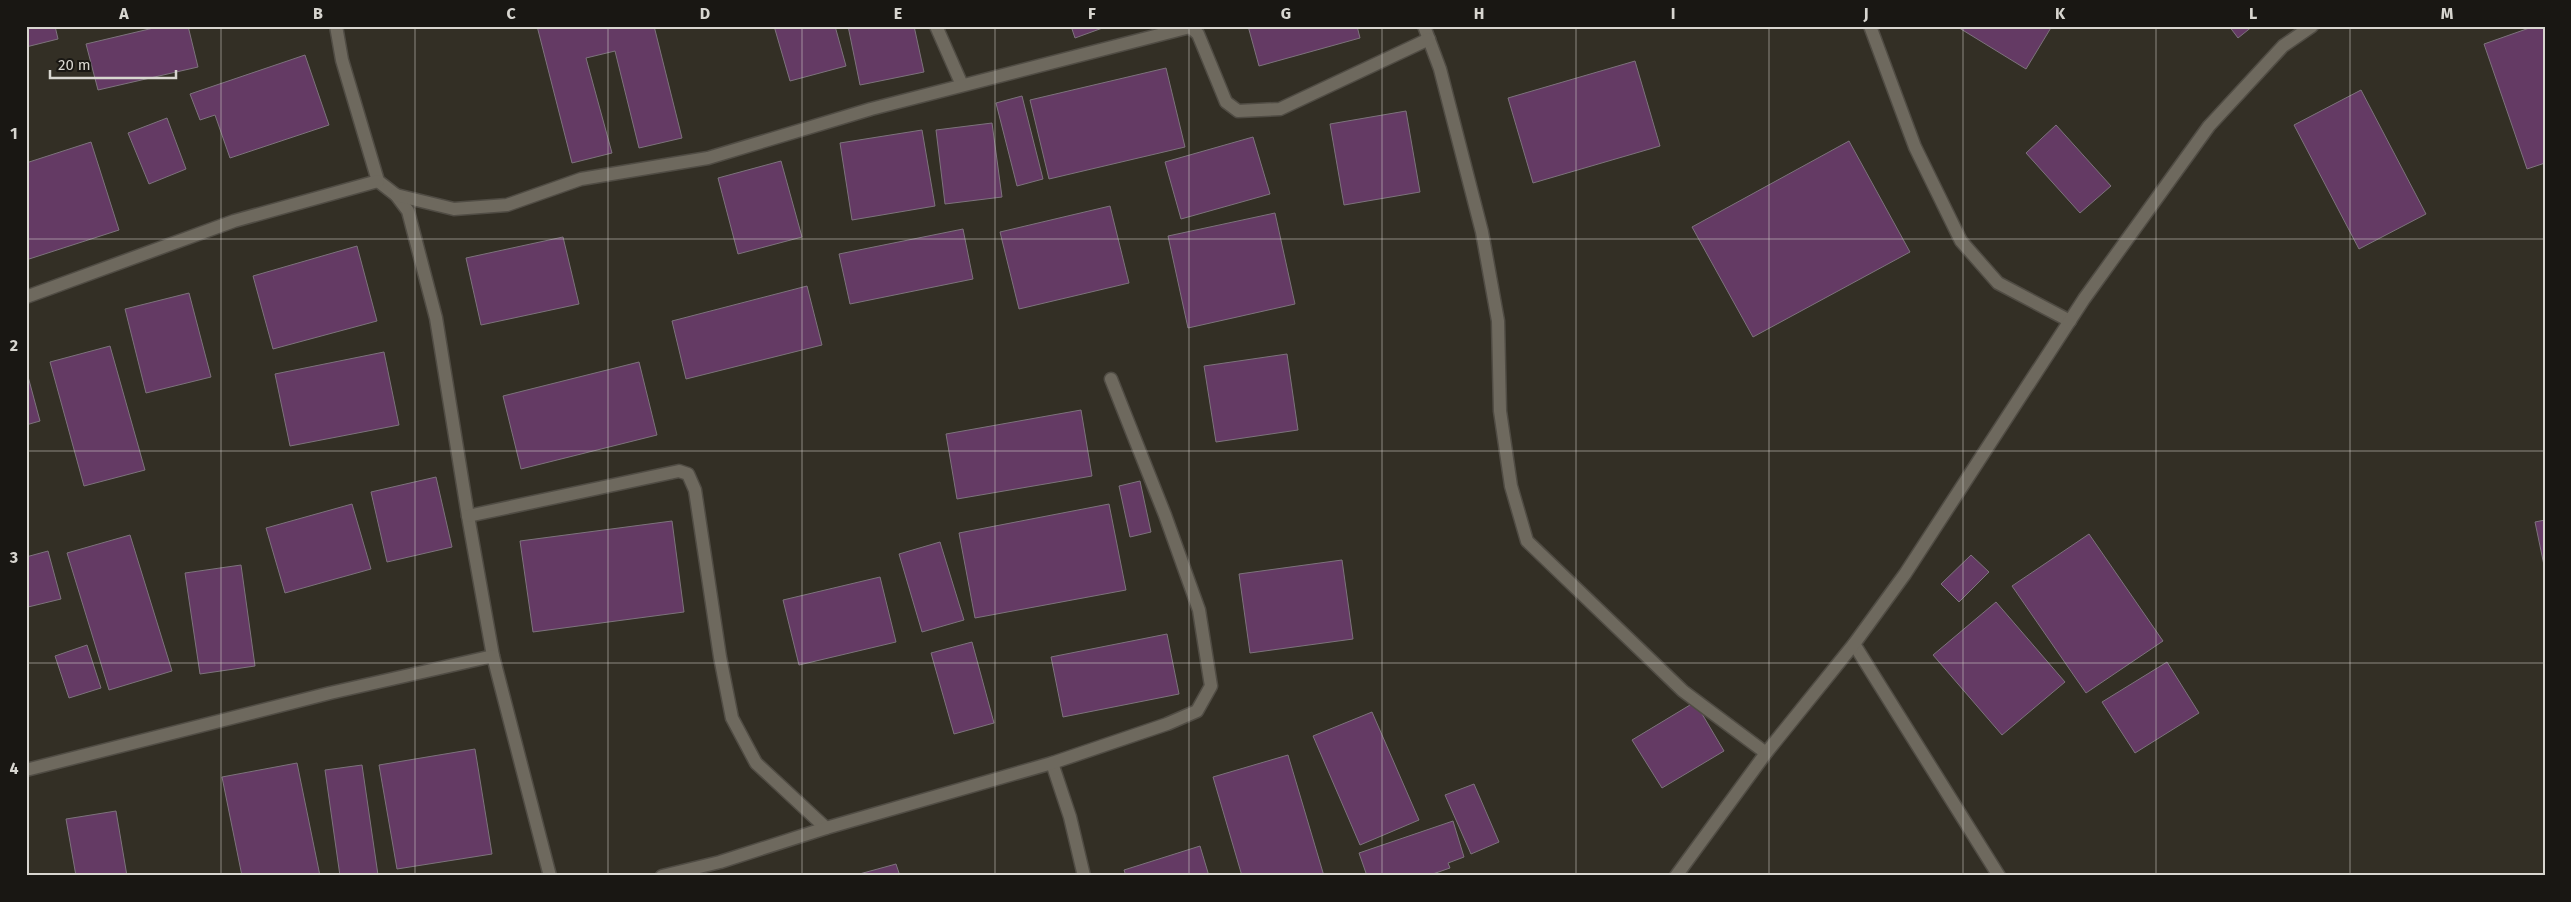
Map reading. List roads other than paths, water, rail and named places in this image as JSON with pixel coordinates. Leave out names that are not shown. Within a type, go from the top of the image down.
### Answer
[{"type":"street","points":[[336,26],[342,60],[378,181],[396,195],[408,211],[436,318],[468,516],[494,656],[550,876]]},
{"type":"street","points":[[936,26],[962,86]]},
{"type":"street","points":[[1424,26],[1440,69],[1482,232],[1498,320],[1500,412],[1511,486],[1527,541],[1683,691],[1766,753]]},
{"type":"street","points":[[1870,26],[1915,147],[1961,242],[1998,283],[2070,321]]},
{"type":"street","points":[[1676,876],[1766,753],[1854,644],[1905,574],[2070,321],[2208,126],[2283,46],[2312,26]]},
{"type":"street","points":[[396,195],[454,209],[507,205],[581,179],[708,158],[871,109],[1190,27],[1198,34],[1226,102],[1238,111],[1280,109],[1428,39]]},
{"type":"street","points":[[26,297],[234,221],[378,181]]},
{"type":"street","points":[[662,876],[720,862],[826,828],[1052,763],[1167,724],[1197,711],[1211,686],[1200,610],[1111,379]]},
{"type":"street","points":[[468,516],[679,471],[688,474],[695,490],[720,657],[732,718],[756,763],[826,828]]},
{"type":"street","points":[[1854,644],[1999,876]]},
{"type":"street","points":[[26,770],[330,693],[494,656]]},
{"type":"street","points":[[1052,763],[1070,817],[1084,876]]}]
